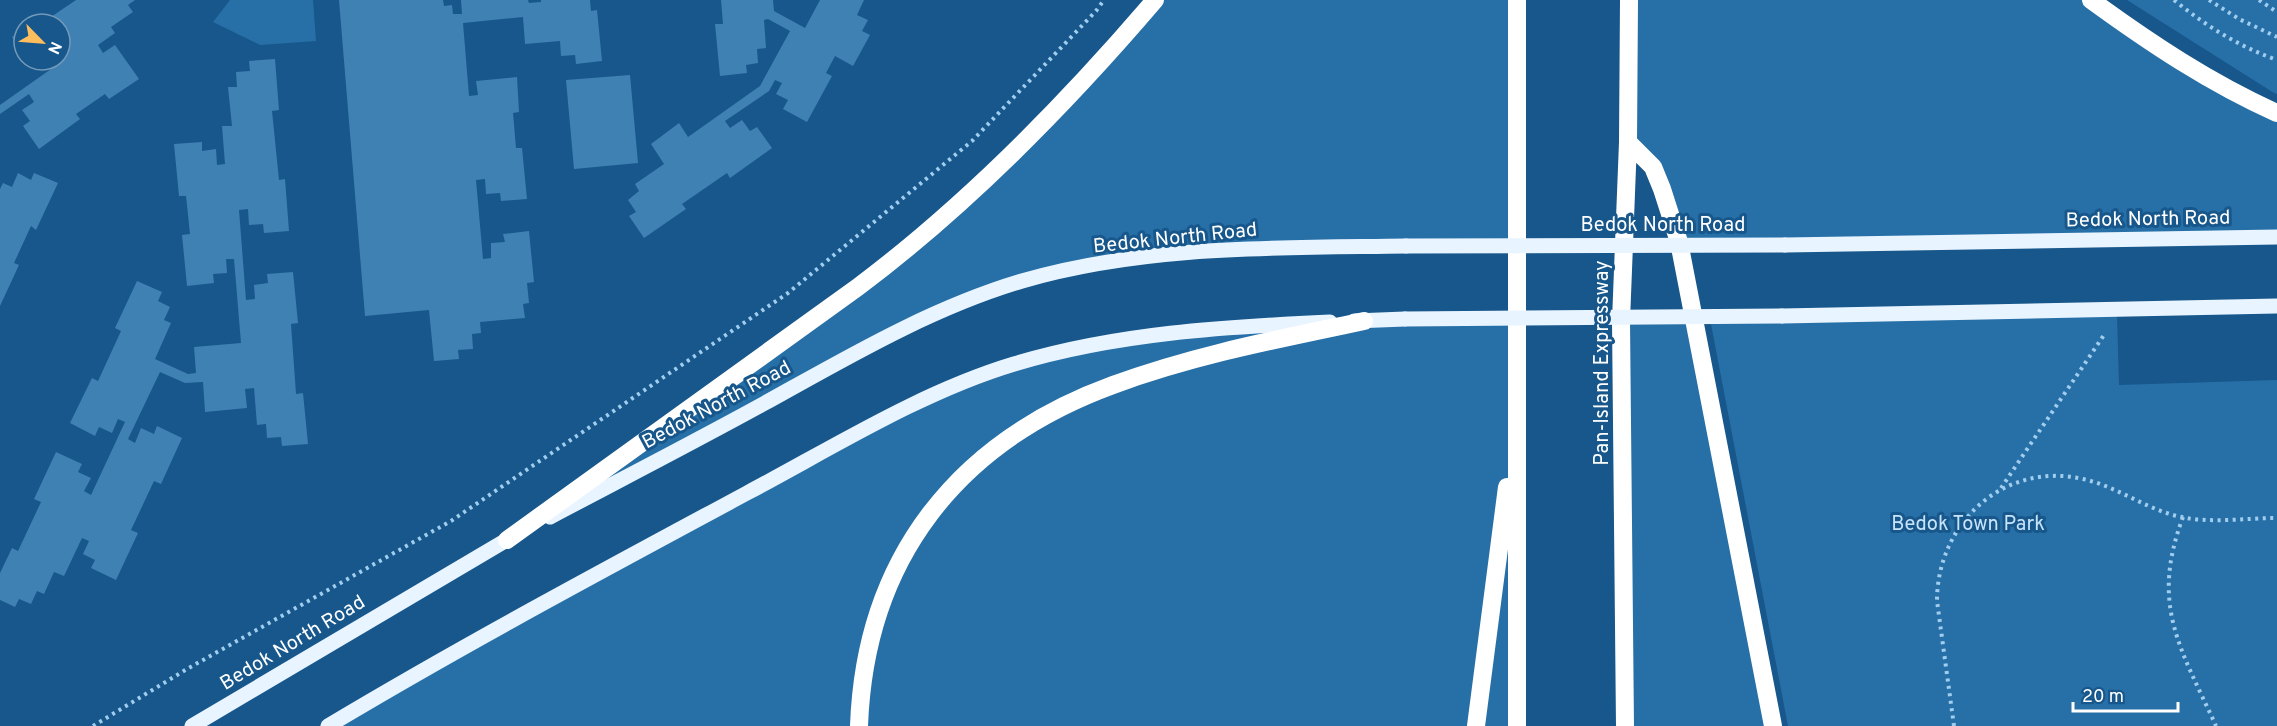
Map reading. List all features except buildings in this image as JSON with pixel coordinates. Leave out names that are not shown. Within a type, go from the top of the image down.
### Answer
[{"type":"highway","points":[[507,540],[848,294],[912,244],[968,195],[1023,141],[1155,0]]},
{"type":"highway","points":[[1516,726],[1517,0]]},
{"type":"highway","name":"Pan-Island Expressway","points":[[1625,726],[1621,321],[1628,142],[1629,0]]},
{"type":"highway","points":[[2091,0],[2194,71],[2277,113]]},
{"type":"highway","points":[[1628,142],[1653,167],[1679,242],[1773,726]]},
{"type":"highway","points":[[858,726],[861,684],[869,641],[901,558],[931,510],[984,458],[1047,416],[1113,385],[1178,363],[1364,321]]},
{"type":"highway","points":[[1476,726],[1516,415]]},
{"type":"main road","name":"Bedok North Road","points":[[192,726],[507,540],[721,427],[879,340],[979,295],[1061,271],[1139,258],[1207,251],[1294,247],[1785,245],[2277,237]]},
{"type":"main road","points":[[328,726],[539,604],[903,410],[1012,364],[1075,347],[1139,336],[1229,326],[1404,319],[1782,316],[2277,306]]},
{"type":"path","points":[[93,726],[187,669],[451,521],[788,293],[972,141],[1104,0]]},
{"type":"path","points":[[2174,0],[2213,30],[2251,50],[2277,60]]},
{"type":"path","points":[[2209,0],[2239,20],[2277,37]]},
{"type":"path","points":[[2259,0],[2277,12]]},
{"type":"path","points":[[2000,490],[2121,309]]},
{"type":"path","points":[[1954,726],[1937,601],[1939,572],[1948,546],[1963,521],[1983,501],[2000,490],[2026,480],[2045,476],[2073,477],[2102,485],[2183,517],[2200,519],[2277,518]]},
{"type":"path","points":[[2183,517],[2170,557],[2169,608],[2178,645],[2216,726]]},
{"type":"green space","points":[[230,0],[313,0],[316,41],[260,45],[213,22]]},
{"type":"green space","points":[[1155,0],[1517,0],[1517,246],[1139,258],[979,295],[507,540],[912,244]]},
{"type":"green space","points":[[1630,0],[2091,0],[2277,113],[2277,237],[1679,242],[1670,212],[1628,142]]},
{"type":"green space","points":[[2127,0],[2277,0],[2277,94],[2274,93]]},
{"type":"green space","name":"Bedok Town Park","points":[[2117,316],[2119,385],[2277,380],[2277,726],[1788,726],[1711,324]]},
{"type":"green space","points":[[1516,318],[1517,726],[328,726],[966,382],[1139,336]]},
{"type":"green space","points":[[1621,321],[1694,321],[1773,726],[1625,726]]}]
